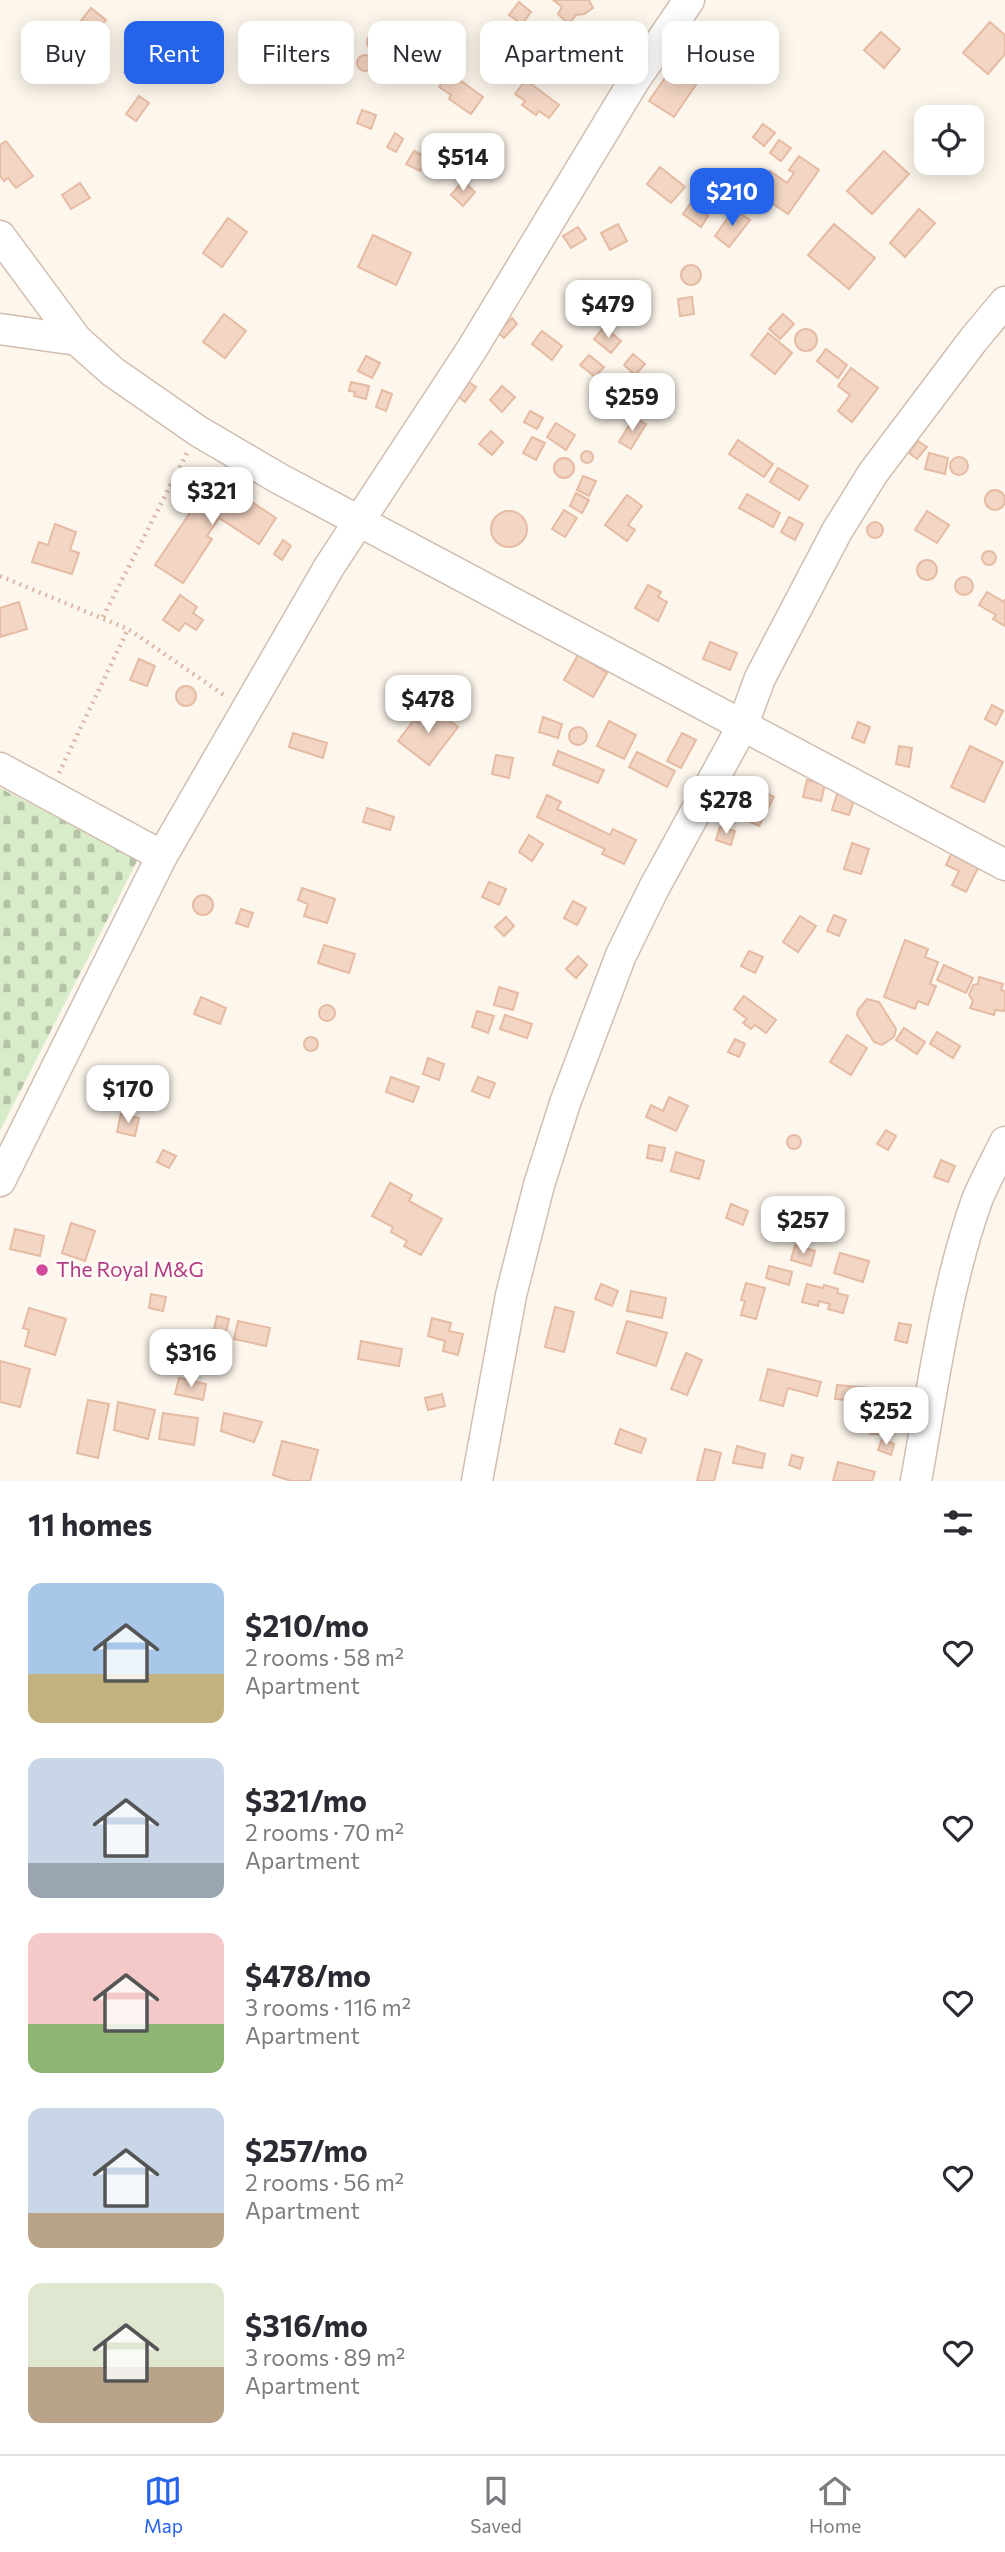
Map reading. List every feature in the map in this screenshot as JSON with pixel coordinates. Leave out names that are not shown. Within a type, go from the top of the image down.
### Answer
[{"type":"street","points":[[0,1181],[162,856],[246,711],[358,522],[431,414],[634,81],[689,0]]},
{"type":"street","points":[[0,236],[77,340],[113,372],[198,431],[358,522],[1005,865]]},
{"type":"street","points":[[477,1481],[511,1295],[539,1185],[565,1103],[621,956],[660,875],[742,727],[760,678],[789,620],[859,496],[1005,302]]},
{"type":"street","points":[[0,329],[77,340]]},
{"type":"street","points":[[0,768],[162,856]]},
{"type":"street","points":[[916,1481],[940,1347],[962,1247],[978,1197],[1005,1142]]},
{"type":"path","points":[[103,617],[198,431]]},
{"type":"path","points":[[0,576],[128,629],[246,711]]},
{"type":"path","points":[[49,793],[128,629]]},
{"type":"green space","points":[[0,788],[138,859],[0,1131]]},
{"type":"building","points":[[553,0],[589,0],[593,8],[584,14],[576,15],[571,21],[566,21],[558,14],[562,7]]},
{"type":"building","points":[[519,2],[531,12],[524,21],[518,21],[509,15]]},
{"type":"building","points":[[91,8],[106,20],[105,21],[81,21]]},
{"type":"building","points":[[990,22],[1005,35],[1005,54],[988,74],[963,53]]},
{"type":"building","points":[[881,32],[900,49],[884,68],[864,50]]},
{"type":"building","points":[[365,55],[368,56],[368,70],[365,71],[357,63]]},
{"type":"building","points":[[662,82],[697,84],[674,117],[649,101]]},
{"type":"building","points":[[441,84],[465,84],[483,97],[471,114],[449,99],[451,95],[439,87]]},
{"type":"building","points":[[523,84],[531,84],[559,105],[549,118],[539,111],[536,115],[522,105],[525,101],[515,94]]},
{"type":"building","points":[[139,96],[149,103],[136,121],[126,114]]},
{"type":"building","points":[[362,110],[376,115],[371,129],[357,123]]},
{"type":"building","points":[[763,124],[775,133],[764,146],[753,137]]},
{"type":"building","points":[[395,133],[403,139],[396,152],[387,147]]},
{"type":"building","points":[[779,140],[791,148],[781,161],[770,153]]},
{"type":"building","points":[[6,141],[33,176],[16,188],[8,178],[4,181],[0,176],[0,145]]},
{"type":"building","points":[[414,151],[427,158],[420,171],[406,164]]},
{"type":"building","points":[[884,151],[909,174],[872,214],[847,191]]},
{"type":"building","points":[[799,156],[819,170],[788,214],[756,192],[770,171],[787,183],[794,173],[789,170]]},
{"type":"building","points":[[660,167],[685,187],[671,203],[647,184]]},
{"type":"building","points":[[463,181],[475,192],[463,206],[451,195]]},
{"type":"building","points":[[80,183],[90,198],[71,209],[62,195]]},
{"type":"building","points":[[690,204],[708,216],[701,227],[683,214]]},
{"type":"building","points":[[734,209],[750,220],[729,247],[715,236]]},
{"type":"building","points":[[919,209],[935,223],[905,257],[890,243]]},
{"type":"building","points":[[228,218],[247,232],[222,267],[203,253]]},
{"type":"building","points":[[618,224],[627,241],[610,250],[601,233]]},
{"type":"building","points":[[834,224],[875,258],[849,289],[808,255]]},
{"type":"building","points":[[578,227],[586,239],[571,248],[563,236]]},
{"type":"building","points":[[373,235],[411,253],[396,285],[358,267]]},
{"type":"building","points":[[691,265],[698,268],[701,275],[698,282],[691,285],[684,282],[681,275],[684,268]]},
{"type":"building","points":[[692,297],[694,314],[680,316],[678,299]]},
{"type":"building","points":[[224,314],[246,331],[225,358],[203,342]]},
{"type":"building","points":[[783,314],[794,324],[780,339],[769,329]]},
{"type":"building","points":[[512,318],[517,324],[504,338],[498,333]]},
{"type":"building","points":[[604,327],[621,341],[611,353],[594,339]]},
{"type":"building","points":[[806,329],[816,336],[817,340],[810,350],[806,351],[796,344],[795,340],[802,330]]},
{"type":"building","points":[[542,331],[562,346],[552,360],[532,344]]},
{"type":"building","points":[[768,333],[792,353],[775,374],[751,355]]},
{"type":"building","points":[[826,349],[847,365],[838,378],[817,361]]},
{"type":"building","points":[[633,354],[645,364],[635,375],[624,365]]},
{"type":"building","points":[[589,355],[604,367],[595,377],[580,365]]},
{"type":"building","points":[[366,356],[380,363],[372,378],[358,371]]},
{"type":"building","points":[[851,368],[878,388],[852,422],[838,411],[850,395],[838,386]]},
{"type":"building","points":[[466,380],[476,387],[465,402],[455,394]]},
{"type":"building","points":[[351,382],[369,386],[366,399],[354,396],[355,392],[349,391]]},
{"type":"building","points":[[502,386],[515,397],[502,412],[490,400]]},
{"type":"building","points":[[382,390],[392,394],[386,411],[376,407]]},
{"type":"building","points":[[530,411],[543,418],[537,429],[524,422]]},
{"type":"building","points":[[634,417],[646,424],[631,449],[619,442]]},
{"type":"building","points":[[556,423],[575,435],[566,450],[547,437]]},
{"type":"building","points":[[491,431],[503,442],[492,455],[479,444]]},
{"type":"building","points":[[532,437],[545,443],[536,460],[523,453]]},
{"type":"building","points":[[738,440],[773,464],[764,477],[729,454]]},
{"type":"building","points":[[918,441],[927,447],[917,459],[909,453]]},
{"type":"building","points":[[587,451],[593,457],[587,463],[581,457]]},
{"type":"building","points":[[929,453],[948,458],[945,474],[925,469]]},
{"type":"building","points":[[959,457],[965,460],[968,466],[965,472],[959,475],[953,472],[950,466],[953,460]]},
{"type":"building","points":[[560,458],[568,458],[574,468],[568,478],[560,478],[554,472],[554,464]]},
{"type":"building","points":[[778,468],[808,486],[799,500],[770,482]]},
{"type":"building","points":[[583,476],[596,481],[589,496],[577,490]]},
{"type":"building","points":[[214,477],[276,518],[259,544],[219,518],[207,536],[212,539],[183,583],[155,565]]},
{"type":"building","points":[[995,490],[1002,493],[1005,500],[1002,507],[995,510],[988,507],[985,500],[988,493]]},
{"type":"building","points":[[576,493],[589,500],[582,513],[570,506]]},
{"type":"building","points":[[747,494],[780,513],[773,527],[739,508]]},
{"type":"building","points":[[627,495],[642,506],[628,525],[635,530],[627,541],[605,525]]},
{"type":"building","points":[[564,510],[577,518],[565,537],[552,529]]},
{"type":"building","points":[[509,511],[521,517],[527,529],[521,541],[509,547],[497,541],[491,529],[497,517]]},
{"type":"building","points":[[927,511],[949,525],[937,543],[915,530]]},
{"type":"building","points":[[789,517],[803,524],[795,540],[781,532]]},
{"type":"building","points":[[872,522],[878,522],[883,530],[881,536],[872,538],[867,533],[867,527]]},
{"type":"building","points":[[55,524],[76,532],[70,550],[79,553],[72,574],[32,562],[39,542],[48,545]]},
{"type":"building","points":[[283,540],[291,546],[282,560],[274,554]]},
{"type":"building","points":[[989,551],[994,553],[994,563],[989,565],[984,563],[982,558],[984,553]]},
{"type":"building","points":[[927,560],[934,563],[937,570],[934,577],[927,580],[920,577],[917,570],[920,563]]},
{"type":"building","points":[[960,577],[968,577],[973,586],[971,593],[960,595],[955,590],[955,582]]},
{"type":"building","points":[[648,585],[661,592],[658,597],[667,602],[658,621],[635,608]]},
{"type":"building","points":[[987,592],[1004,602],[1005,599],[1005,626],[993,619],[996,615],[979,605]]},
{"type":"building","points":[[180,595],[197,607],[193,613],[203,620],[196,630],[185,623],[179,631],[163,620]]},
{"type":"building","points":[[19,602],[27,629],[0,637],[0,608]]},
{"type":"building","points":[[710,642],[737,653],[730,670],[703,659]]},
{"type":"building","points":[[578,655],[607,673],[593,697],[564,680]]},
{"type":"building","points":[[139,659],[155,666],[147,686],[130,680]]},
{"type":"building","points":[[182,686],[190,686],[196,696],[190,706],[182,706],[176,700],[176,692]]},
{"type":"building","points":[[992,705],[1003,711],[996,725],[985,719]]},
{"type":"building","points":[[430,706],[458,727],[429,765],[398,741],[414,720],[418,723]]},
{"type":"building","points":[[543,717],[562,724],[558,738],[539,732]]},
{"type":"building","points":[[609,721],[636,735],[624,759],[597,746]]},
{"type":"building","points":[[858,722],[870,727],[864,743],[852,738]]},
{"type":"building","points":[[574,727],[582,727],[587,736],[585,743],[574,745],[569,740],[569,732]]},
{"type":"building","points":[[293,733],[327,743],[323,758],[289,747]]},
{"type":"building","points":[[682,733],[696,740],[681,768],[667,761]]},
{"type":"building","points":[[899,746],[912,748],[909,767],[896,764]]},
{"type":"building","points":[[970,746],[1003,762],[984,802],[951,787]]},
{"type":"building","points":[[558,751],[604,770],[598,783],[553,765]]},
{"type":"building","points":[[637,752],[675,771],[667,787],[629,767]]},
{"type":"building","points":[[496,755],[513,758],[509,778],[492,774]]},
{"type":"building","points":[[807,780],[825,784],[821,801],[803,797]]},
{"type":"building","points":[[746,783],[774,797],[759,826],[731,813]]},
{"type":"building","points":[[838,791],[855,797],[849,815],[832,810]]},
{"type":"building","points":[[547,795],[561,802],[557,809],[610,835],[613,829],[636,840],[624,864],[602,854],[605,849],[537,817]]},
{"type":"building","points":[[367,808],[394,817],[390,830],[363,822]]},
{"type":"building","points":[[720,827],[735,831],[731,845],[716,840]]},
{"type":"building","points":[[529,835],[543,844],[532,861],[519,852]]},
{"type":"building","points":[[852,843],[869,849],[861,874],[844,869]]},
{"type":"building","points":[[951,854],[978,868],[966,892],[952,885],[959,871],[946,865]]},
{"type":"building","points":[[489,882],[506,889],[499,905],[482,897]]},
{"type":"building","points":[[302,888],[335,899],[327,923],[304,916],[308,904],[298,900]]},
{"type":"building","points":[[203,895],[210,898],[213,905],[210,912],[203,915],[196,912],[193,905],[196,898]]},
{"type":"building","points":[[573,901],[586,908],[577,925],[564,918]]},
{"type":"building","points":[[241,909],[253,913],[248,927],[236,923]]},
{"type":"building","points":[[834,915],[846,920],[839,936],[827,931]]},
{"type":"building","points":[[800,916],[816,926],[798,952],[783,942]]},
{"type":"building","points":[[506,917],[514,926],[504,936],[495,927]]},
{"type":"building","points":[[905,940],[928,949],[925,957],[938,962],[930,984],[936,986],[928,1005],[918,1001],[915,1009],[884,997]]},
{"type":"building","points":[[324,945],[355,954],[349,973],[318,963]]},
{"type":"building","points":[[749,951],[763,957],[755,973],[741,966]]},
{"type":"building","points":[[578,956],[587,965],[576,978],[566,969]]},
{"type":"building","points":[[944,965],[973,978],[966,993],[937,980]]},
{"type":"building","points":[[979,977],[1003,984],[1001,990],[1005,991],[1005,1011],[995,1010],[994,1015],[970,1008],[973,1001],[969,995],[973,985],[978,984]]},
{"type":"building","points":[[499,987],[518,993],[513,1010],[494,1005]]},
{"type":"building","points":[[744,996],[776,1020],[766,1033],[755,1025],[751,1029],[743,1023],[747,1019],[734,1009]]},
{"type":"building","points":[[201,997],[226,1008],[220,1024],[194,1014]]},
{"type":"building","points":[[867,999],[879,1002],[896,1029],[894,1037],[882,1045],[874,1042],[857,1015]]},
{"type":"building","points":[[324,1005],[330,1005],[335,1013],[333,1019],[324,1021],[319,1016],[319,1010]]},
{"type":"building","points":[[477,1011],[494,1016],[488,1033],[472,1027]]},
{"type":"building","points":[[505,1015],[532,1024],[527,1038],[500,1029]]},
{"type":"building","points":[[904,1028],[925,1042],[917,1054],[896,1040]]},
{"type":"building","points":[[937,1032],[960,1046],[953,1058],[930,1044]]},
{"type":"building","points":[[847,1035],[867,1048],[851,1075],[830,1062]]},
{"type":"building","points":[[308,1037],[314,1037],[318,1044],[314,1051],[308,1051],[304,1047],[304,1041]]},
{"type":"building","points":[[735,1039],[745,1044],[739,1057],[728,1052]]},
{"type":"building","points":[[428,1058],[444,1064],[439,1080],[423,1074]]},
{"type":"building","points":[[391,1077],[419,1087],[413,1102],[386,1092]]},
{"type":"building","points":[[478,1077],[495,1083],[489,1098],[472,1091]]},
{"type":"building","points":[[669,1097],[688,1106],[676,1131],[646,1117],[651,1105],[663,1111]]},
{"type":"building","points":[[121,1114],[139,1118],[135,1136],[117,1132]]},
{"type":"building","points":[[886,1130],[896,1136],[888,1150],[877,1144]]},
{"type":"building","points":[[794,1135],[799,1137],[799,1147],[794,1149],[789,1147],[787,1142],[789,1137]]},
{"type":"building","points":[[649,1145],[665,1148],[662,1161],[647,1158]]},
{"type":"building","points":[[163,1150],[176,1156],[169,1168],[157,1162]]},
{"type":"building","points":[[676,1152],[704,1161],[699,1179],[671,1171]]},
{"type":"building","points":[[941,1160],[955,1166],[948,1182],[934,1177]]},
{"type":"building","points":[[390,1183],[412,1195],[409,1201],[442,1219],[421,1255],[404,1246],[407,1241],[391,1232],[393,1227],[372,1216]]},
{"type":"building","points":[[731,1204],[748,1211],[743,1225],[726,1218]]},
{"type":"building","points":[[775,1208],[783,1208],[789,1218],[783,1228],[775,1228],[769,1222],[769,1214]]},
{"type":"building","points":[[71,1223],[95,1231],[85,1261],[62,1253]]},
{"type":"building","points":[[15,1229],[44,1236],[40,1256],[10,1249]]},
{"type":"building","points":[[795,1245],[815,1251],[811,1266],[791,1260]]},
{"type":"building","points":[[840,1253],[869,1261],[863,1282],[834,1273]]},
{"type":"building","points":[[769,1266],[792,1272],[789,1285],[766,1278]]},
{"type":"building","points":[[746,1283],[765,1288],[756,1319],[741,1315],[745,1301],[741,1300]]},
{"type":"building","points":[[601,1284],[618,1291],[612,1306],[595,1299]]},
{"type":"building","points":[[807,1284],[838,1289],[837,1293],[848,1296],[843,1313],[828,1309],[830,1304],[819,1301],[818,1306],[802,1302]]},
{"type":"building","points":[[631,1291],[666,1298],[662,1318],[627,1311]]},
{"type":"building","points":[[151,1294],[166,1297],[163,1311],[149,1308]]},
{"type":"building","points":[[555,1307],[574,1312],[564,1352],[545,1347]]},
{"type":"building","points":[[29,1308],[66,1319],[55,1355],[25,1346],[29,1330],[23,1328]]},
{"type":"building","points":[[217,1316],[229,1319],[225,1336],[213,1333]]},
{"type":"building","points":[[432,1318],[451,1323],[449,1331],[463,1334],[458,1355],[443,1351],[445,1341],[428,1336]]},
{"type":"building","points":[[238,1321],[270,1328],[266,1346],[234,1339]]},
{"type":"building","points":[[627,1321],[667,1333],[656,1366],[617,1353]]},
{"type":"building","points":[[899,1323],[911,1325],[907,1343],[895,1340]]},
{"type":"building","points":[[361,1341],[402,1349],[399,1366],[358,1359]]},
{"type":"building","points":[[686,1353],[702,1360],[687,1395],[671,1389]]},
{"type":"building","points":[[0,1361],[30,1369],[20,1407],[0,1402]]},
{"type":"building","points":[[768,1369],[821,1382],[817,1396],[788,1388],[783,1406],[760,1400]]},
{"type":"building","points":[[179,1378],[206,1384],[203,1400],[175,1394]]},
{"type":"building","points":[[837,1385],[870,1388],[869,1403],[835,1399]]},
{"type":"building","points":[[871,1393],[887,1394],[885,1434],[870,1434]]},
{"type":"building","points":[[442,1394],[445,1406],[428,1410],[425,1398]]},
{"type":"building","points":[[88,1400],[109,1404],[98,1458],[77,1453]]},
{"type":"building","points":[[118,1402],[155,1410],[148,1439],[114,1430]]},
{"type":"building","points":[[163,1413],[198,1418],[194,1445],[159,1439]]},
{"type":"building","points":[[224,1413],[262,1422],[254,1442],[221,1431]]},
{"type":"building","points":[[620,1429],[646,1439],[641,1453],[615,1444]]},
{"type":"building","points":[[882,1439],[894,1444],[891,1455],[878,1450]]},
{"type":"building","points":[[282,1441],[318,1450],[310,1481],[291,1481],[273,1475]]},
{"type":"building","points":[[737,1446],[765,1454],[762,1468],[733,1463]]},
{"type":"building","points":[[705,1449],[721,1453],[714,1481],[697,1481]]},
{"type":"building","points":[[792,1455],[803,1458],[800,1469],[789,1465]]},
{"type":"building","points":[[838,1462],[875,1472],[872,1481],[833,1481]]},
{"type":"place","name":"The Royal M&G","points":[[42,1270]]}]
